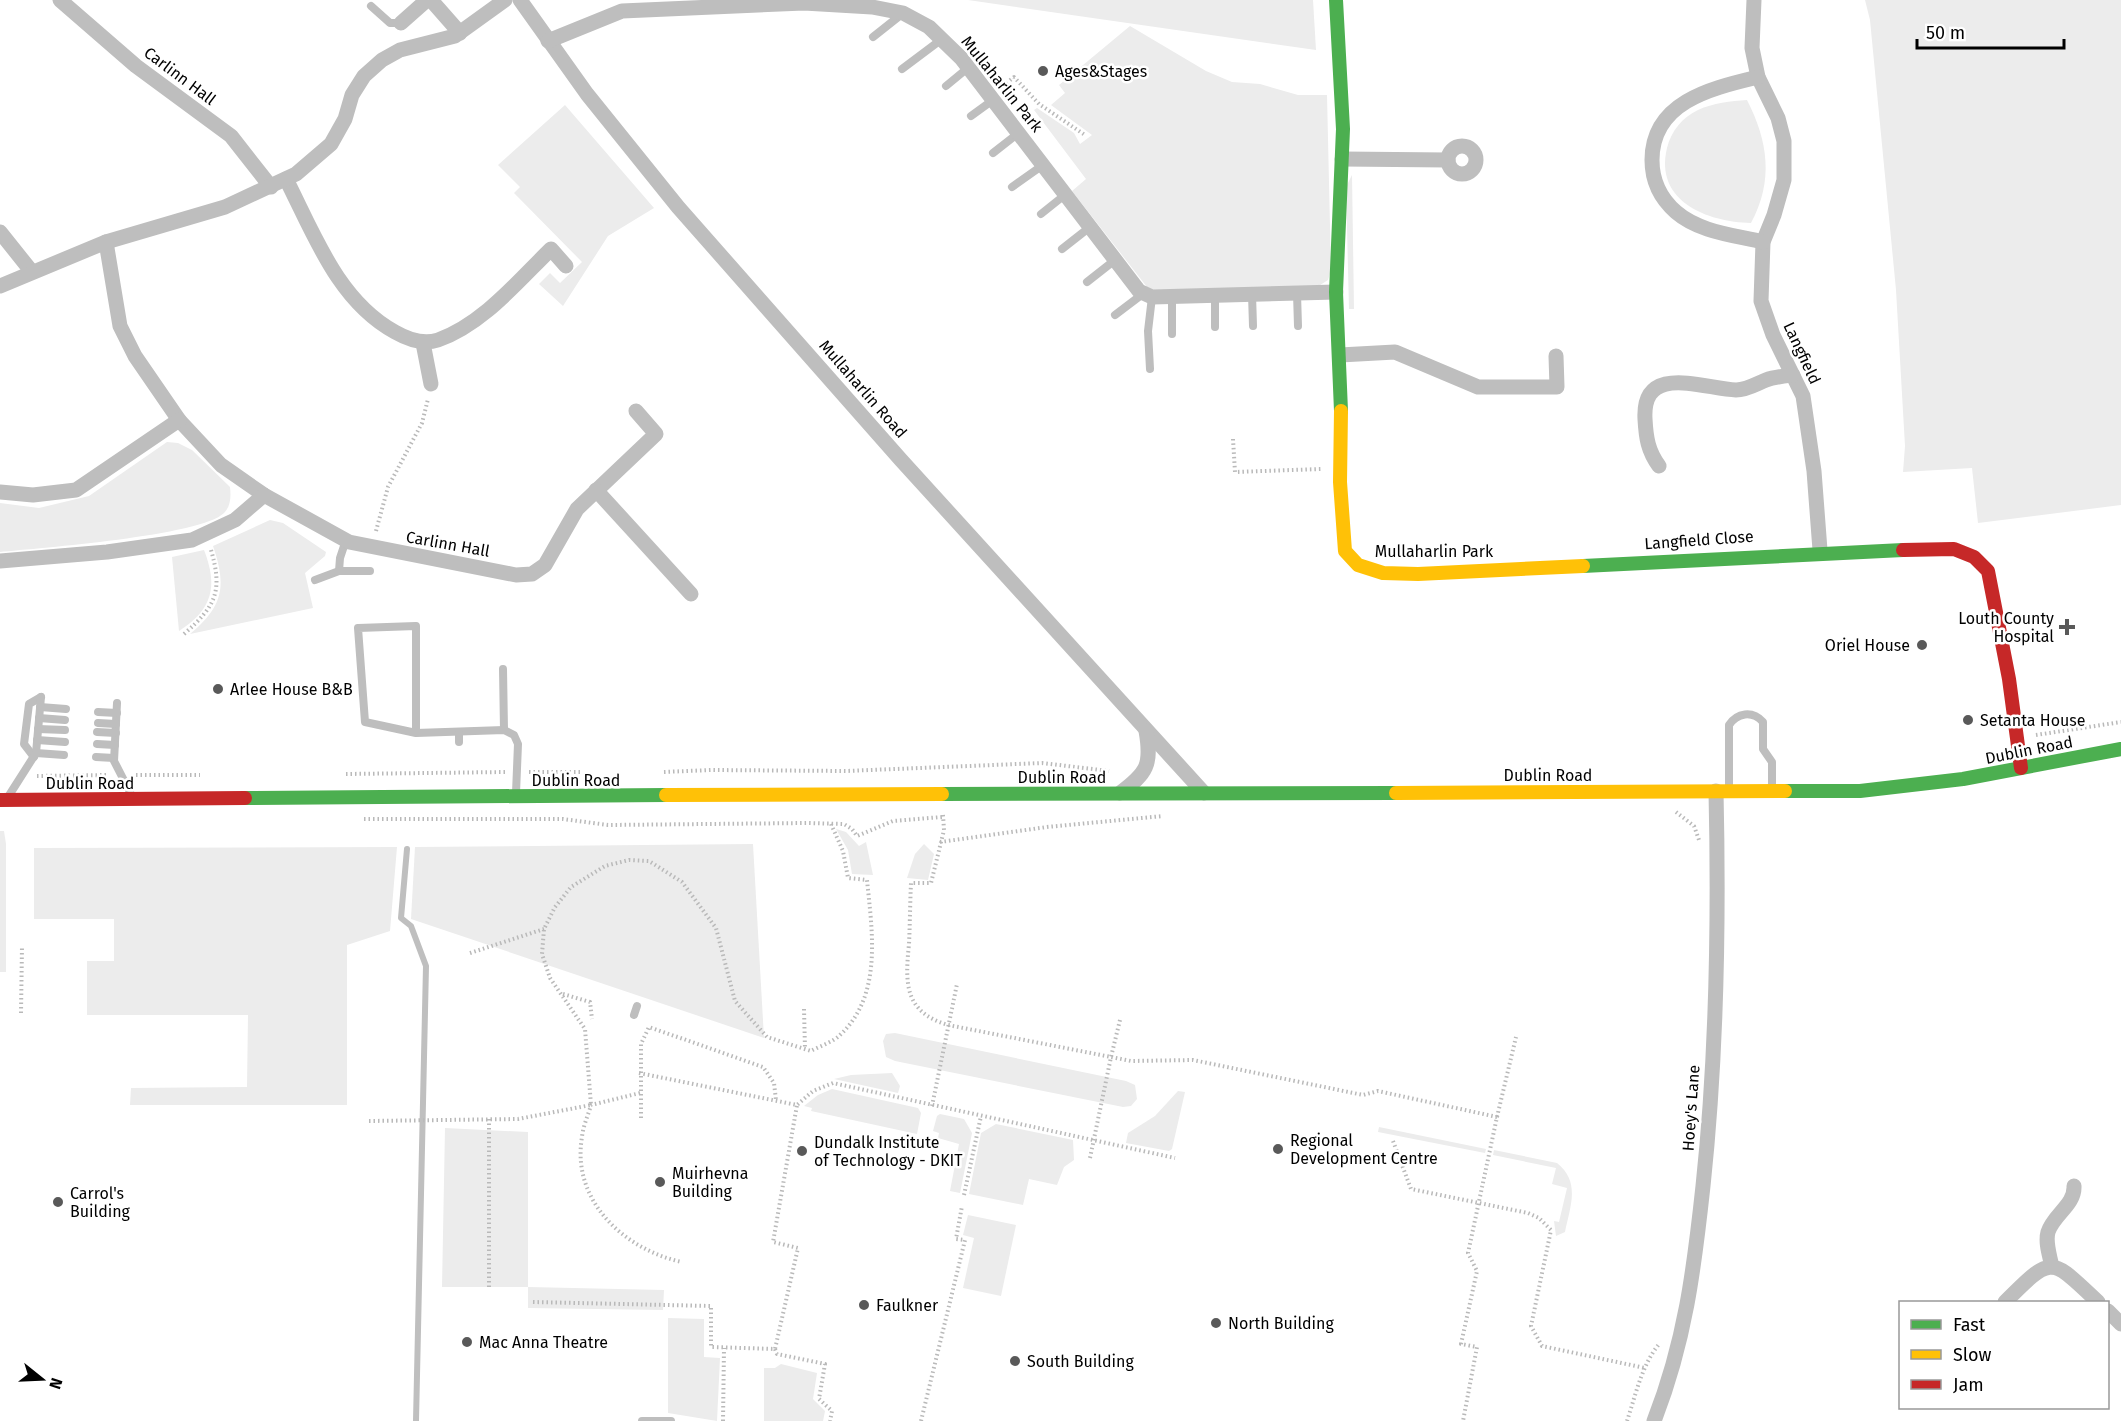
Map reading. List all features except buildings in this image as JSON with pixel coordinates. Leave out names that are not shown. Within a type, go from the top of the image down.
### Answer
[{"type":"main road","name":"Mullaharlin Park","points":[[1336,0],[1342,159],[1336,292],[1340,355],[1340,468],[1345,551],[1349,559],[1370,570],[1431,572],[1581,566]]},
{"type":"main road","name":"Langfield Close","points":[[1581,566],[1820,550],[1954,549],[1974,557],[1988,571],[1995,596],[2021,768]]},
{"type":"main road","name":"Dublin Road","points":[[3,800],[1883,789],[1964,779],[2121,749]]},
{"type":"street","name":"Carlinn Hall","points":[[60,0],[136,66],[231,136],[271,187]]},
{"type":"street","points":[[401,23],[429,0],[460,33]]},
{"type":"street","points":[[0,286],[106,242],[188,220],[286,179],[308,166],[331,144],[345,119],[352,94],[364,76],[382,60],[400,50],[460,33],[505,0]]},
{"type":"street","name":"Mullaharlin Road","points":[[520,0],[548,41],[678,207],[901,460],[1204,793]]},
{"type":"street","name":"Langfield","points":[[1754,0],[1752,48],[1758,77],[1778,118],[1784,141],[1784,180],[1763,242],[1761,301],[1773,335],[1803,396],[1814,471],[1820,550]]},
{"type":"street","name":"Mullaharlin Park","points":[[548,41],[622,11],[804,3],[872,7],[903,13],[929,27],[969,67],[1022,131],[1044,165],[1115,260],[1148,295]]},
{"type":"street","points":[[1758,77],[1717,88],[1675,107],[1664,121],[1652,147],[1652,166],[1654,183],[1677,213],[1697,225],[1763,242]]},
{"type":"street","points":[[1342,159],[1448,160]]},
{"type":"street","points":[[286,179],[318,243],[345,288],[384,326],[413,341],[423,343],[436,341],[468,323],[506,293],[551,249],[566,266]]},
{"type":"street","points":[[0,232],[32,272]]},
{"type":"street","name":"Carlinn Hall","points":[[106,242],[120,326],[153,386],[179,420],[221,465],[264,495],[346,540],[388,551],[516,575],[531,574],[545,565],[577,509],[656,434],[636,411]]},
{"type":"street","points":[[1148,295],[1336,292]]},
{"type":"street","points":[[423,343],[431,384]]},
{"type":"street","points":[[1340,355],[1395,352],[1478,387],[1524,388],[1557,387],[1556,356]]},
{"type":"street","points":[[1659,466],[1647,443],[1645,410],[1648,398],[1662,385],[1674,381],[1737,390],[1767,379],[1793,375]]},
{"type":"street","points":[[0,492],[33,495],[76,490],[179,420]]},
{"type":"street","points":[[596,490],[691,594]]},
{"type":"street","points":[[0,561],[152,547],[206,535],[235,520],[264,495]]},
{"type":"street","points":[[1119,793],[1138,780],[1148,761],[1150,755],[1146,731]]},
{"type":"street","name":"Hoey's Lane","points":[[1654,1421],[1684,1332],[1694,1276],[1710,1118],[1723,791]]},
{"type":"street","points":[[2052,1267],[2048,1232],[2074,1196],[2074,1186]]},
{"type":"street","points":[[2006,1301],[2037,1271],[2052,1267],[2063,1269],[2097,1301]]},
{"type":"street","points":[[2109,1312],[2121,1324]]},
{"type":"lane","points":[[371,6],[390,23],[401,23]]},
{"type":"lane","points":[[873,37],[903,13]]},
{"type":"lane","points":[[902,69],[942,39]]},
{"type":"lane","points":[[946,86],[969,67]]},
{"type":"lane","points":[[971,116],[992,97]]},
{"type":"lane","points":[[993,153],[1022,131]]},
{"type":"lane","points":[[1012,187],[1044,165]]},
{"type":"lane","points":[[1041,214],[1066,194]]},
{"type":"lane","points":[[1062,249],[1090,227]]},
{"type":"lane","points":[[1087,282],[1115,260]]},
{"type":"lane","points":[[1297,293],[1298,326]]},
{"type":"lane","points":[[1252,294],[1253,326]]},
{"type":"lane","points":[[1115,315],[1148,295]]},
{"type":"lane","points":[[1148,295],[1150,369]]},
{"type":"lane","points":[[1215,295],[1215,327]]},
{"type":"lane","points":[[1172,296],[1172,334]]},
{"type":"lane","points":[[339,571],[340,558],[346,540]]},
{"type":"lane","points":[[315,580],[339,571],[370,571]]},
{"type":"lane","points":[[416,733],[416,626],[358,628],[366,722],[416,733],[504,730],[514,735],[518,744],[515,797]]},
{"type":"lane","points":[[503,669],[504,730]]},
{"type":"lane","points":[[3,800],[35,755],[41,697],[29,704],[24,744],[35,755],[64,755]]},
{"type":"lane","points":[[117,703],[114,758],[134,800]]},
{"type":"lane","points":[[40,707],[66,709]]},
{"type":"lane","points":[[98,712],[117,713]]},
{"type":"lane","points":[[1723,791],[1729,725],[1734,717],[1743,714],[1758,716],[1763,722],[1763,749],[1772,762],[1772,790]]},
{"type":"lane","points":[[39,718],[65,720]]},
{"type":"lane","points":[[98,723],[116,724]]},
{"type":"lane","points":[[38,729],[65,730]]},
{"type":"lane","points":[[98,732],[116,733]]},
{"type":"lane","points":[[459,732],[459,742]]},
{"type":"lane","points":[[37,740],[65,742]]},
{"type":"lane","points":[[97,744],[115,745]]},
{"type":"lane","points":[[96,757],[114,758]]},
{"type":"lane","points":[[634,1015],[637,1006]]},
{"type":"lane","points":[[642,1421],[671,1421]]},
{"type":"path","points":[[992,97],[1014,77],[1039,104],[1085,135]]},
{"type":"path","points":[[374,537],[396,469],[422,423],[431,384]]},
{"type":"path","points":[[1233,439],[1234,472],[1340,468]]},
{"type":"path","points":[[184,634],[199,621],[216,597],[217,570],[206,535]]},
{"type":"path","points":[[2018,738],[2121,722]]},
{"type":"path","points":[[656,773],[711,770],[846,771],[1042,763],[1118,771]]},
{"type":"path","points":[[941,766],[944,830],[931,883],[911,883],[905,971],[908,992],[919,1009],[933,1021],[1111,1058],[1131,1061],[1193,1060],[1363,1095],[1378,1090],[1497,1117]]},
{"type":"path","points":[[335,774],[589,772]]},
{"type":"path","points":[[21,776],[202,775]]},
{"type":"path","points":[[1673,811],[1694,826],[1701,846]]},
{"type":"path","points":[[940,842],[1047,827],[1165,816],[1173,812]]},
{"type":"path","points":[[361,819],[563,819],[608,825],[742,822],[844,824],[857,836],[893,821],[943,816]]},
{"type":"path","points":[[682,1262],[663,1258],[626,1238],[599,1212],[584,1176],[581,1155],[582,1137],[591,1105],[585,1029],[550,978],[542,954],[544,928],[555,907],[571,887],[589,874],[605,866],[629,860],[649,861],[682,882],[716,928],[735,1001],[740,1007],[767,1037],[811,1051],[840,1036],[857,1010],[870,980],[873,935],[867,880],[848,878],[843,851],[831,824]]},
{"type":"path","points":[[470,953],[544,928]]},
{"type":"path","points":[[21,1012],[22,946]]},
{"type":"path","points":[[932,1106],[957,984]]},
{"type":"path","points":[[562,994],[590,1002],[592,1019]]},
{"type":"path","points":[[804,1009],[805,1049]]},
{"type":"path","points":[[1090,1158],[1120,1020]]},
{"type":"path","points":[[641,1118],[639,1073],[641,1044],[649,1027],[763,1067],[774,1083],[776,1100]]},
{"type":"path","points":[[1463,1421],[1477,1347],[1461,1344],[1477,1271],[1468,1253],[1516,1037]]},
{"type":"path","points":[[639,1073],[797,1106]]},
{"type":"path","points":[[830,1421],[832,1411],[819,1399],[825,1364],[777,1354],[775,1349],[798,1248],[772,1242],[797,1106],[813,1091],[833,1083],[1175,1158]]},
{"type":"path","points":[[369,1121],[518,1119],[640,1094]]},
{"type":"path","points":[[964,1195],[981,1116]]},
{"type":"path","points":[[489,1119],[489,1290]]},
{"type":"path","points":[[1393,1141],[1411,1189],[1528,1213],[1539,1218],[1551,1230],[1531,1326],[1542,1346],[1645,1368]]},
{"type":"path","points":[[921,1421],[965,1240],[956,1239],[962,1206]]},
{"type":"path","points":[[533,1302],[711,1306],[711,1347],[775,1349]]},
{"type":"path","points":[[1627,1421],[1651,1354],[1662,1341]]},
{"type":"path","points":[[723,1421],[724,1348]]},
{"type":"shaded area","points":[[968,0],[1313,0],[1316,50]]},
{"type":"shaded area","points":[[1865,0],[2121,0],[2121,505],[1978,523],[1972,468],[1903,472],[1905,446],[1896,290],[1870,20]]},
{"type":"shaded area","points":[[1130,26],[1206,71],[1232,82],[1260,84],[1298,95],[1327,95],[1331,270],[1328,280],[1317,287],[1154,290],[1147,287],[1072,191],[1086,179],[1034,110],[1037,108],[1074,133],[1080,144],[1092,135],[1051,105],[1065,93],[1059,85]]},
{"type":"shaded area","points":[[1747,100],[1760,131],[1766,161],[1763,192],[1751,223],[1717,218],[1688,205],[1676,195],[1668,182],[1665,166],[1671,136],[1687,116],[1710,106]]},
{"type":"shaded area","points":[[565,105],[654,208],[608,236],[563,306],[539,284],[550,273],[560,283],[582,262],[514,193],[520,187],[498,165]]},
{"type":"shaded area","points":[[1352,175],[1354,309],[1349,309],[1346,187]]},
{"type":"shaded area","points":[[167,442],[178,443],[192,450],[230,487],[229,504],[224,513],[209,521],[153,534],[118,540],[0,552],[0,503],[39,508],[89,496]]},
{"type":"shaded area","points":[[270,520],[283,523],[326,552],[325,556],[305,573],[313,608],[190,634],[209,614],[219,595],[220,573],[213,546]]},
{"type":"shaded area","points":[[204,550],[211,575],[210,596],[199,614],[179,631],[172,557]]},
{"type":"shaded area","points":[[836,829],[846,832],[859,846],[866,842],[873,875],[852,874],[848,850]]},
{"type":"shaded area","points":[[0,831],[4,831],[6,844],[6,972],[0,972]]},
{"type":"shaded area","points":[[753,844],[764,1038],[411,919],[415,847]]},
{"type":"shaded area","points":[[924,844],[934,854],[928,880],[907,878],[915,854]]},
{"type":"shaded area","points":[[397,847],[390,931],[347,945],[347,1105],[130,1105],[131,1088],[247,1087],[248,1015],[87,1015],[87,961],[114,961],[114,919],[34,919],[34,848]]},
{"type":"shaded area","points":[[895,1033],[1126,1081],[1135,1085],[1137,1099],[1131,1106],[1123,1107],[895,1061],[886,1057],[883,1041],[886,1034]]},
{"type":"shaded area","points":[[892,1073],[900,1086],[898,1093],[834,1079],[851,1075]]},
{"type":"shaded area","points":[[832,1089],[918,1108],[921,1113],[917,1134],[811,1111],[812,1108],[804,1106],[818,1095]]},
{"type":"shaded area","points":[[1178,1091],[1185,1092],[1172,1149],[1169,1151],[1126,1143],[1128,1133],[1155,1116]]},
{"type":"shaded area","points":[[940,1114],[964,1119],[972,1133],[960,1193],[950,1191],[959,1144],[938,1138],[939,1133],[933,1131],[937,1116]]},
{"type":"shaded area","points":[[996,1124],[1073,1140],[1074,1160],[1064,1167],[1057,1185],[1029,1179],[1023,1205],[969,1194],[981,1133]]},
{"type":"shaded area","points":[[1379,1127],[1486,1149],[1485,1153],[1378,1132]]},
{"type":"shaded area","points":[[445,1128],[528,1132],[528,1287],[442,1287]]},
{"type":"shaded area","points":[[1494,1150],[1557,1163],[1564,1170],[1569,1178],[1572,1195],[1565,1232],[1556,1236],[1554,1221],[1559,1222],[1567,1188],[1552,1184],[1556,1168],[1493,1155]]},
{"type":"shaded area","points":[[968,1215],[1016,1225],[1001,1296],[963,1288],[974,1238],[963,1235]]},
{"type":"shaded area","points":[[528,1287],[664,1290],[663,1310],[528,1308]]},
{"type":"shaded area","points":[[668,1318],[704,1319],[704,1357],[720,1358],[717,1421],[668,1413]]},
{"type":"shaded area","points":[[781,1364],[817,1373],[813,1399],[825,1411],[823,1421],[764,1421],[764,1368],[775,1368]]},
{"type":"waterway","points":[[407,849],[401,918],[411,926],[426,966],[416,1421]]},
{"type":"traffic: fast","points":[[1336,0],[1343,129],[1336,292],[1341,411]]},
{"type":"traffic: fast","points":[[1583,566],[1903,550]]},
{"type":"traffic: fast","points":[[1785,791],[1860,791],[1963,779],[2121,749]]},
{"type":"traffic: fast","points":[[942,794],[1396,793]]},
{"type":"traffic: fast","points":[[245,798],[666,795]]},
{"type":"traffic: slow","points":[[1341,411],[1340,482],[1345,551],[1358,565],[1383,573],[1418,574],[1583,566]]},
{"type":"traffic: slow","points":[[1396,793],[1785,791]]},
{"type":"traffic: slow","points":[[666,795],[942,794]]},
{"type":"traffic: jam","points":[[1903,550],[1954,549],[1974,557],[1988,571],[2009,679],[2021,768]]},
{"type":"traffic: jam","points":[[0,800],[245,798]]},
{"type":"place","name":"Ages&Stages","points":[[1043,71]]},
{"type":"place","name":"Louth County Hospital","points":[[2067,627]]},
{"type":"place","name":"Oriel House","points":[[1922,645]]},
{"type":"place","name":"Arlee House B&B","points":[[218,689]]},
{"type":"place","name":"Setanta House","points":[[1968,720]]},
{"type":"place","name":"Regional Development Centre","points":[[1278,1149]]},
{"type":"place","name":"Dundalk Institute of Technology - DKIT","points":[[802,1151]]},
{"type":"place","name":"Muirhevna Building","points":[[660,1182]]},
{"type":"place","name":"Carrol's Building","points":[[58,1202]]},
{"type":"place","name":"Faulkner","points":[[864,1305]]},
{"type":"place","name":"North Building","points":[[1216,1323]]},
{"type":"place","name":"Mac Anna Theatre","points":[[467,1342]]},
{"type":"place","name":"South Building","points":[[1015,1361]]}]
